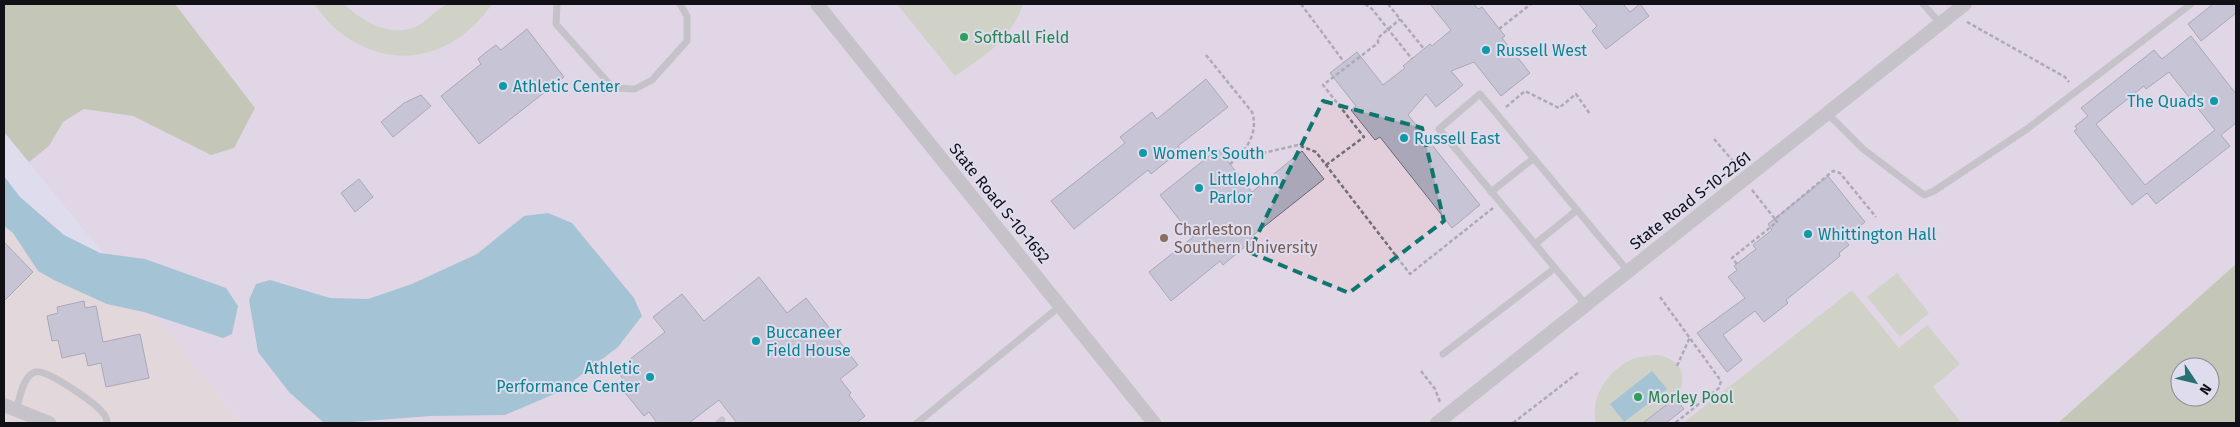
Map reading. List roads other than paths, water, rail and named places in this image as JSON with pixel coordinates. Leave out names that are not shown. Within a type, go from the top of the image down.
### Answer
[{"type":"street","name":"State Road S-10-1652","points":[[817,4],[1154,423]]},
{"type":"street","name":"State Road S-10-2261","points":[[1443,419],[1960,7]]},
{"type":"street","points":[[7,406],[50,423]]},
{"type":"lane","points":[[557,4],[556,24],[612,88],[635,89],[652,80],[687,41],[687,16],[680,4]]},
{"type":"lane","points":[[1923,4],[1940,23]]},
{"type":"lane","points":[[1827,113],[1863,149],[1924,195],[1934,191],[2027,129],[2191,4]]},
{"type":"lane","points":[[1586,305],[1439,129],[1480,94],[1628,271]]},
{"type":"lane","points":[[1491,192],[1534,158]]},
{"type":"lane","points":[[1535,244],[1577,210]]},
{"type":"lane","points":[[1443,354],[1555,268]]},
{"type":"lane","points":[[917,423],[1059,307]]},
{"type":"lane","points":[[7,406],[31,375],[36,372],[45,372],[104,413],[107,423]]},
{"type":"water","points":[[4,176],[20,197],[64,235],[100,253],[145,259],[226,288],[238,306],[232,334],[223,338],[144,312],[107,304],[38,271],[13,233],[4,226]]},
{"type":"water","points":[[548,213],[572,223],[634,298],[642,316],[618,347],[559,392],[505,415],[431,416],[352,422],[323,422],[289,392],[258,352],[249,300],[256,284],[270,280],[330,298],[368,299],[412,284],[477,254],[524,216]]},
{"type":"water","name":"Morley Pool","points":[[1652,371],[1667,389],[1624,422],[1610,404]]},
{"type":"place","name":"Softball Field","points":[[964,37]]},
{"type":"place","name":"Russell West","points":[[1486,50]]},
{"type":"place","name":"Athletic Center","points":[[503,86]]},
{"type":"place","name":"The Quads","points":[[2214,101]]},
{"type":"place","name":"Russell East","points":[[1404,138]]},
{"type":"place","name":"Women's South","points":[[1143,153]]},
{"type":"place","name":"LittleJohn Parlor","points":[[1199,188]]},
{"type":"place","name":"Whittington Hall","points":[[1808,234]]},
{"type":"place","name":"Charleston Southern University","points":[[1164,238]]},
{"type":"place","name":"Buccaneer Field House","points":[[756,341]]},
{"type":"place","name":"Athletic Performance Center","points":[[650,377]]},
{"type":"place","name":"Morley Pool","points":[[1638,397]]}]
